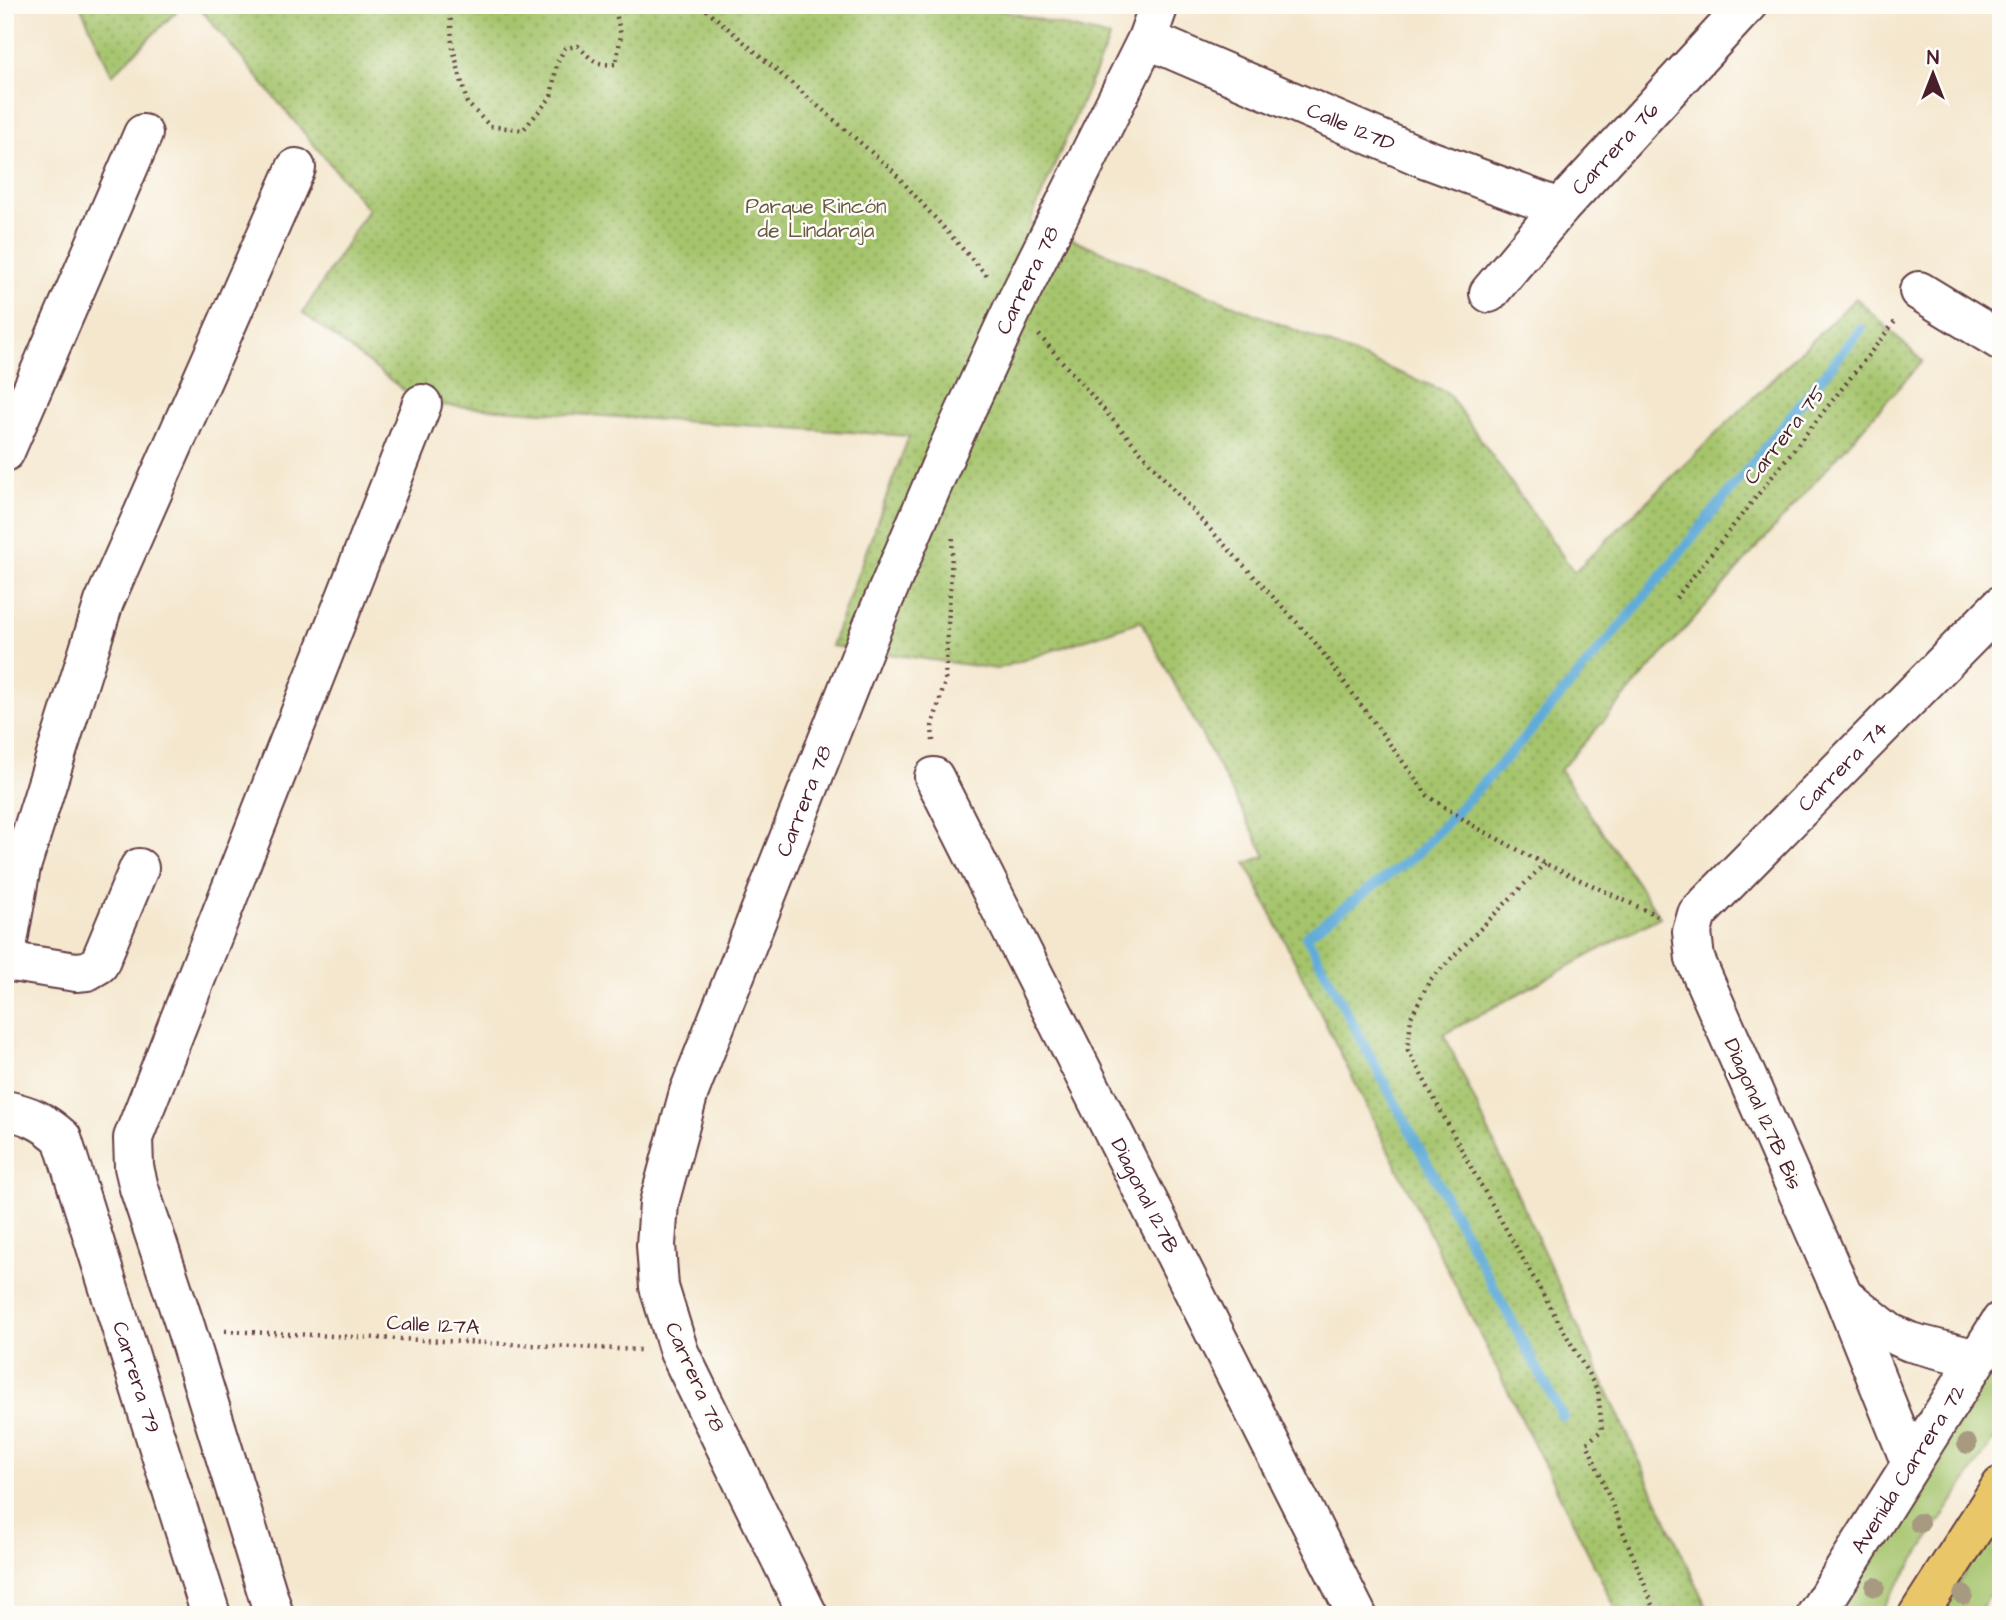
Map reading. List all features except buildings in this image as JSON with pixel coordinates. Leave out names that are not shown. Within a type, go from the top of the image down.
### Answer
[{"type":"highway","points":[[1918,1615],[2001,1486]]},
{"type":"street","name":"Carrera 76","points":[[1489,293],[1560,208],[1747,5]]},
{"type":"street","name":"Carrera 78","points":[[808,1615],[679,1352],[659,1286],[656,1245],[659,1203],[689,1092],[873,625],[947,451],[1014,306],[1153,22]]},
{"type":"street","name":"Calle 127D","points":[[1153,22],[1424,158],[1560,208]]},
{"type":"street","points":[[5,452],[143,134]]},
{"type":"street","points":[[139,867],[99,964],[87,971],[76,972],[5,960],[13,862],[104,602],[296,167]]},
{"type":"street","points":[[1919,292],[2001,341]]},
{"type":"street","points":[[274,1615],[186,1329],[139,1188],[134,1167],[134,1138],[422,404]]},
{"type":"street","name":"Carrera 74","points":[[1692,932],[1698,914],[2001,605]]},
{"type":"street","name":"Diagonal 127B","points":[[934,777],[1357,1615]]},
{"type":"street","name":"Diagonal 127B Bis","points":[[1692,932],[1695,960],[1843,1295],[1911,1464]]},
{"type":"street","name":"Carrera 79","points":[[5,1110],[27,1114],[46,1124],[62,1138],[211,1615]]},
{"type":"street","points":[[1843,1295],[1889,1333],[1910,1342],[1977,1359]]},
{"type":"street","name":"Avenida Carrera 72","points":[[1816,1615],[2001,1321]]},
{"type":"path","points":[[450,5],[452,44],[467,103],[490,126],[523,130],[551,97],[557,63],[565,48],[578,47],[602,65],[616,64],[621,35],[614,5]]},
{"type":"path","points":[[701,5],[892,170],[1180,498],[1314,641],[1428,796],[1472,825],[1545,863],[1692,932]]},
{"type":"path","name":"Carrera 75","points":[[1676,598],[1919,292]]},
{"type":"path","points":[[934,777],[932,727],[945,682],[953,529]]},
{"type":"path","points":[[1545,863],[1430,980],[1411,1017],[1409,1050],[1473,1171],[1598,1391],[1602,1430],[1587,1443],[1657,1615]]},
{"type":"path","name":"Calle 127A","points":[[186,1329],[679,1352]]},
{"type":"green space","points":[[80,5],[183,5],[112,75]]},
{"type":"green space","name":"Parque Rincón de Lindaraja","points":[[197,5],[979,5],[1110,37],[1030,222],[1447,392],[1574,572],[1856,298],[1922,361],[1560,770],[1660,917],[1444,1034],[1710,1615],[1619,1615],[1246,863],[1266,856],[1141,621],[997,669],[831,646],[909,436],[422,404],[303,313],[368,209]]},
{"type":"green space","points":[[2001,1350],[2001,1428],[1878,1615],[1830,1615]]},
{"type":"green space","points":[[2001,1518],[2001,1577],[1977,1615],[1937,1615]]},
{"type":"waterway","points":[[1563,1417],[1306,936],[1417,854],[1522,741],[1632,612],[1861,329]]}]
